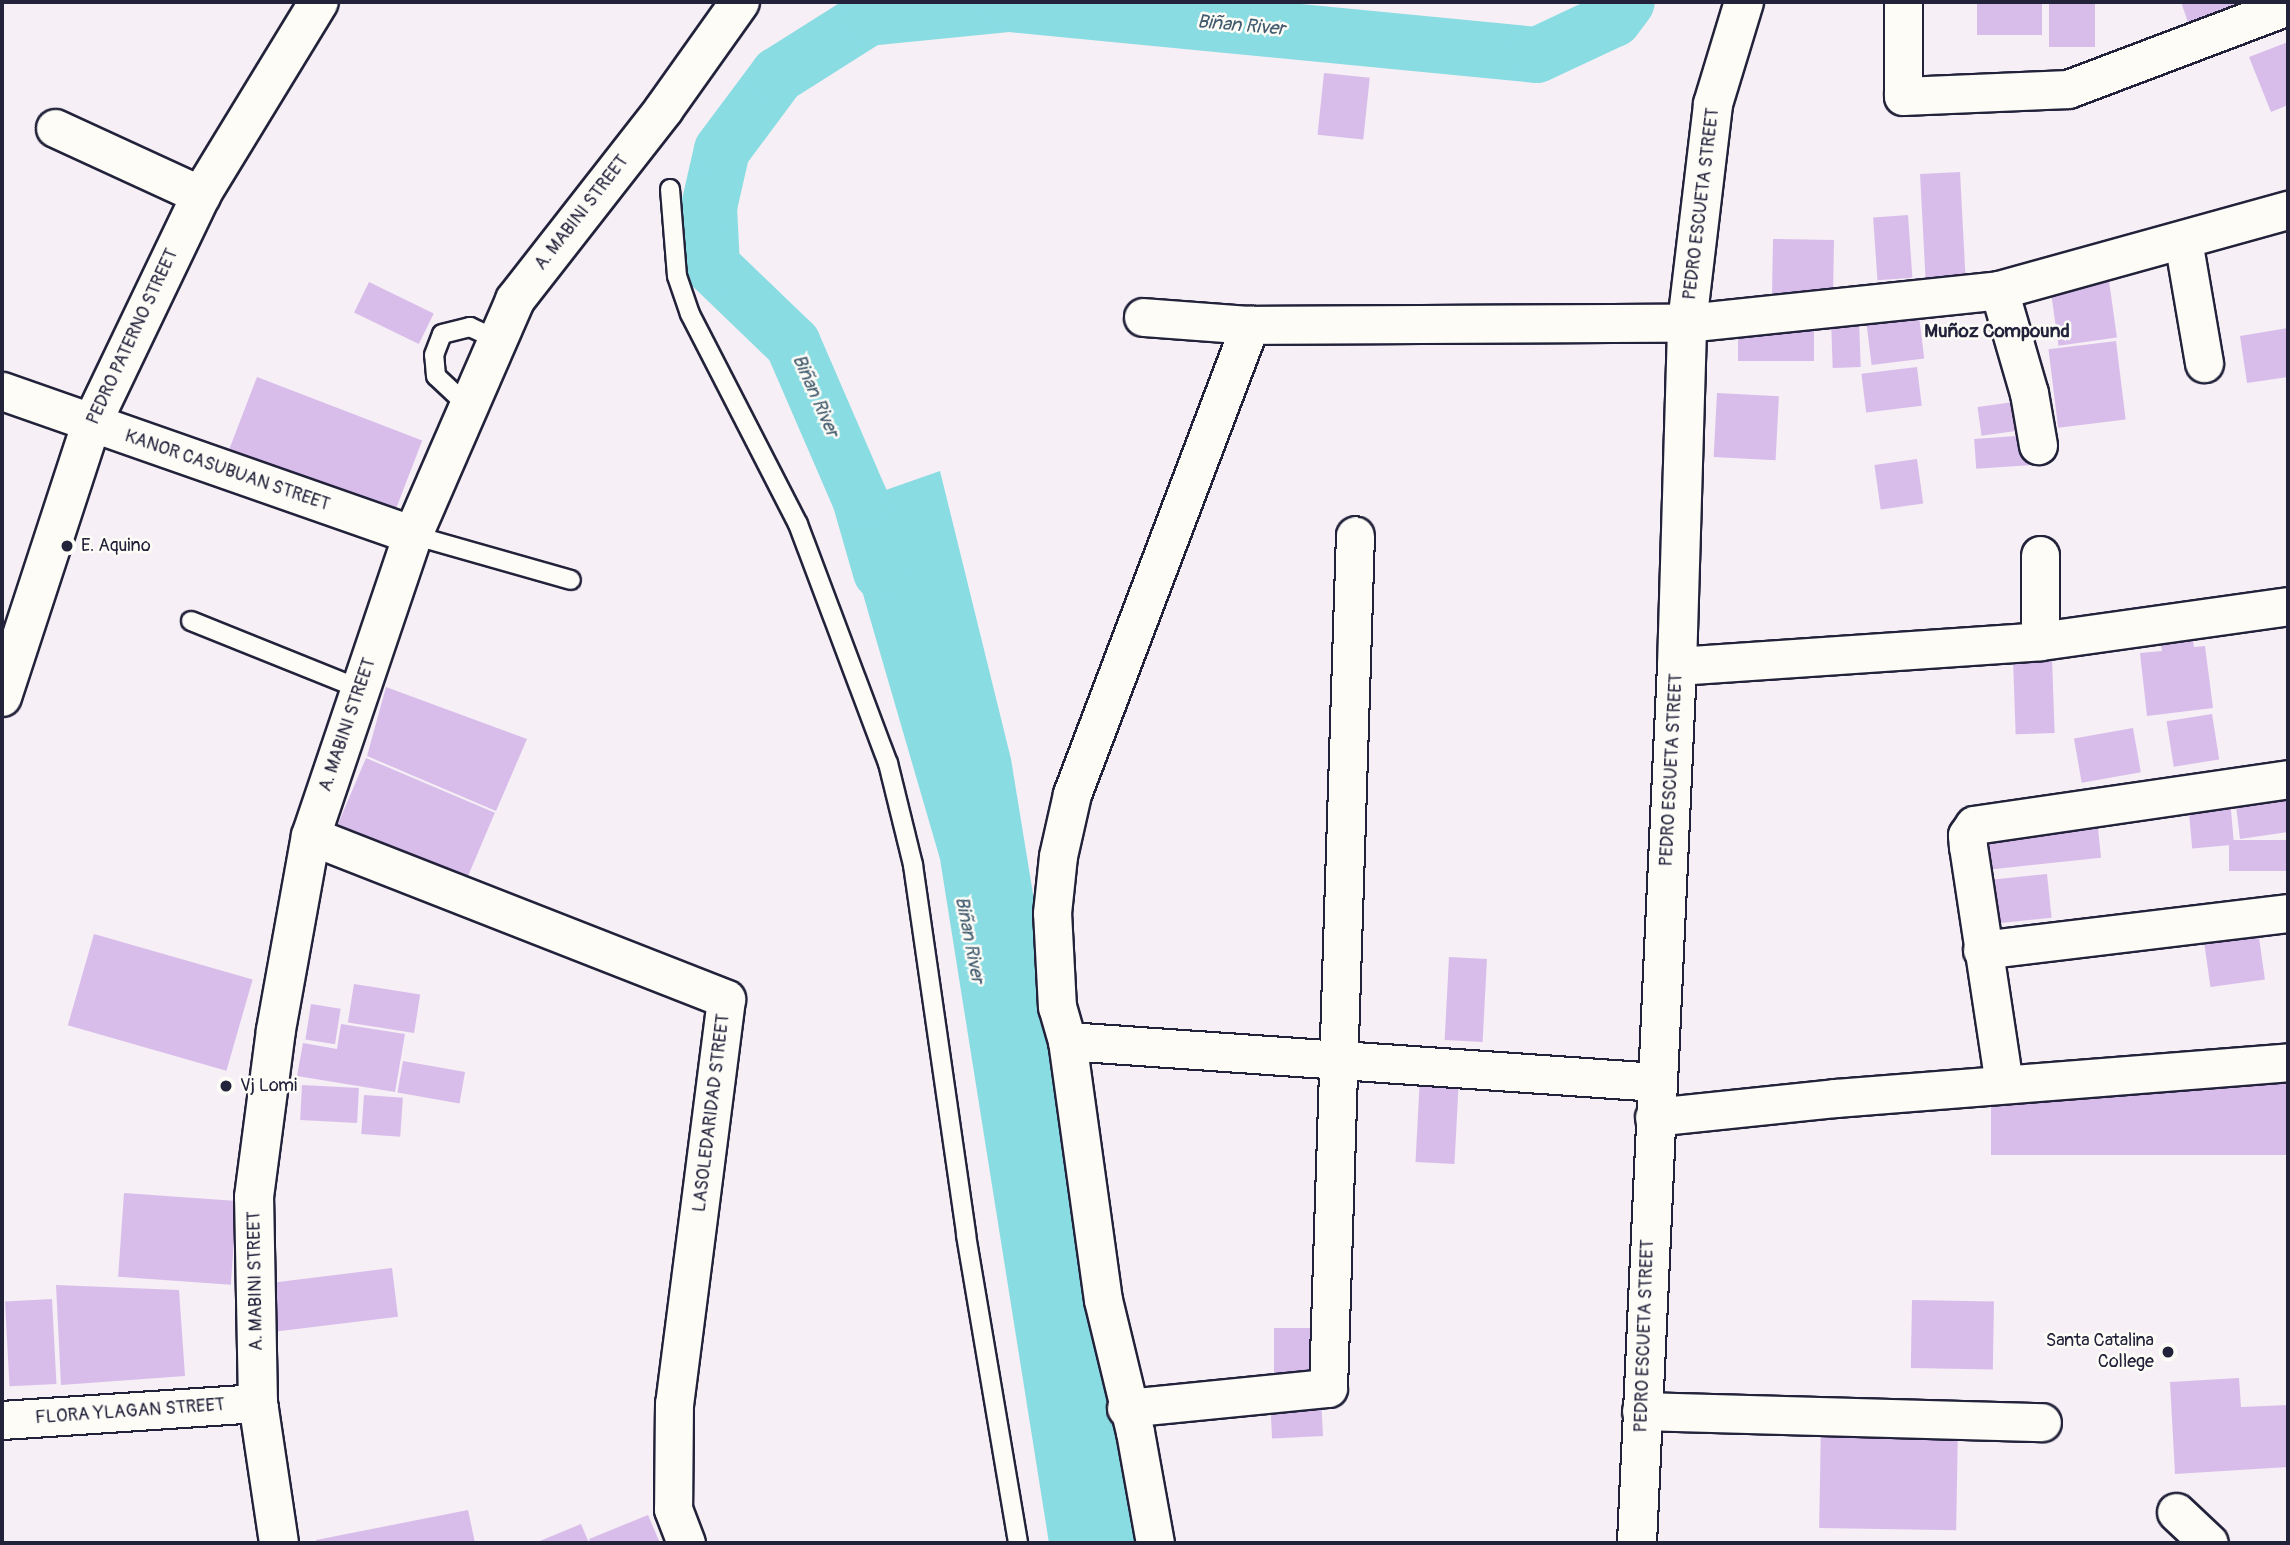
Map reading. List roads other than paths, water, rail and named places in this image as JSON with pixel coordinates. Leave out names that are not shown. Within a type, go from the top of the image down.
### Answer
[{"type":"street","name":"PEDRO PATERNO STREET","points":[[2,697],[91,425],[201,195],[318,2]]},
{"type":"street","name":"A. MABINI STREET","points":[[279,1543],[258,1403],[254,1197],[276,1030],[311,836],[414,535],[515,300],[664,109],[740,2]]},
{"type":"street","name":"PEDRO ESCUETA STREET","points":[[1637,1543],[1677,666],[1687,323],[1713,104],[1744,2]]},
{"type":"street","points":[[1903,2],[1903,96],[2068,89],[2288,6]]},
{"type":"street","points":[[55,128],[201,195]]},
{"type":"street","points":[[1143,317],[1250,325],[1687,323],[1999,290],[2288,210]]},
{"type":"street","points":[[2183,240],[2204,363]]},
{"type":"street","points":[[1999,290],[2029,393],[2038,445]]},
{"type":"street","points":[[1155,1543],[1103,1300],[1067,1041],[1056,1007],[1052,913],[1058,856],[1072,794],[1250,325]]},
{"type":"street","name":"KANOR CASUBUAN STREET","points":[[2,391],[91,425],[414,535]]},
{"type":"street","points":[[1126,1408],[1327,1389],[1356,535]]},
{"type":"street","points":[[2040,555],[2040,641]]},
{"type":"street","points":[[1677,666],[2040,641],[2288,606]]},
{"type":"street","points":[[2004,1084],[1967,835],[1974,825],[2288,779]]},
{"type":"street","name":"LASOLEDARIDAD STREET","points":[[311,836],[726,999],[674,1403],[673,1509],[686,1543]]},
{"type":"street","points":[[1982,950],[2288,913]]},
{"type":"street","points":[[1067,1041],[1337,1058],[1656,1099],[2004,1084],[2288,1062]]},
{"type":"street","name":"FLORA YLAGAN STREET","points":[[2,1420],[258,1403]]},
{"type":"street","points":[[1641,1411],[2042,1422]]},
{"type":"street","points":[[2176,1512],[2209,1543]]},
{"type":"lane","points":[[670,189],[677,276],[690,314],[798,524],[888,763],[913,865],[966,1235],[1018,1543]]},
{"type":"lane","points":[[469,407],[436,376],[434,355],[442,334],[470,327],[498,340]]},
{"type":"lane","points":[[414,535],[571,580]]},
{"type":"lane","points":[[191,621],[360,689]]},
{"type":"water","points":[[940,471],[1011,759],[1139,1543],[1049,1543],[940,859],[833,491],[860,499]]},
{"type":"waterway","name":"Biñan River","points":[[881,572],[860,499],[793,344],[712,266],[709,207],[722,150],[778,75],[868,18],[1009,4],[1537,55],[1614,19],[1627,2]]},
{"type":"place","name":"E. Aquino","points":[[67,546]]},
{"type":"place","name":"Vj Lomi","points":[[226,1086]]},
{"type":"place","name":"Santa Catalina College","points":[[2168,1352]]},
{"type":"district","name":"Muñoz Compound","points":[[1997,332]]}]
